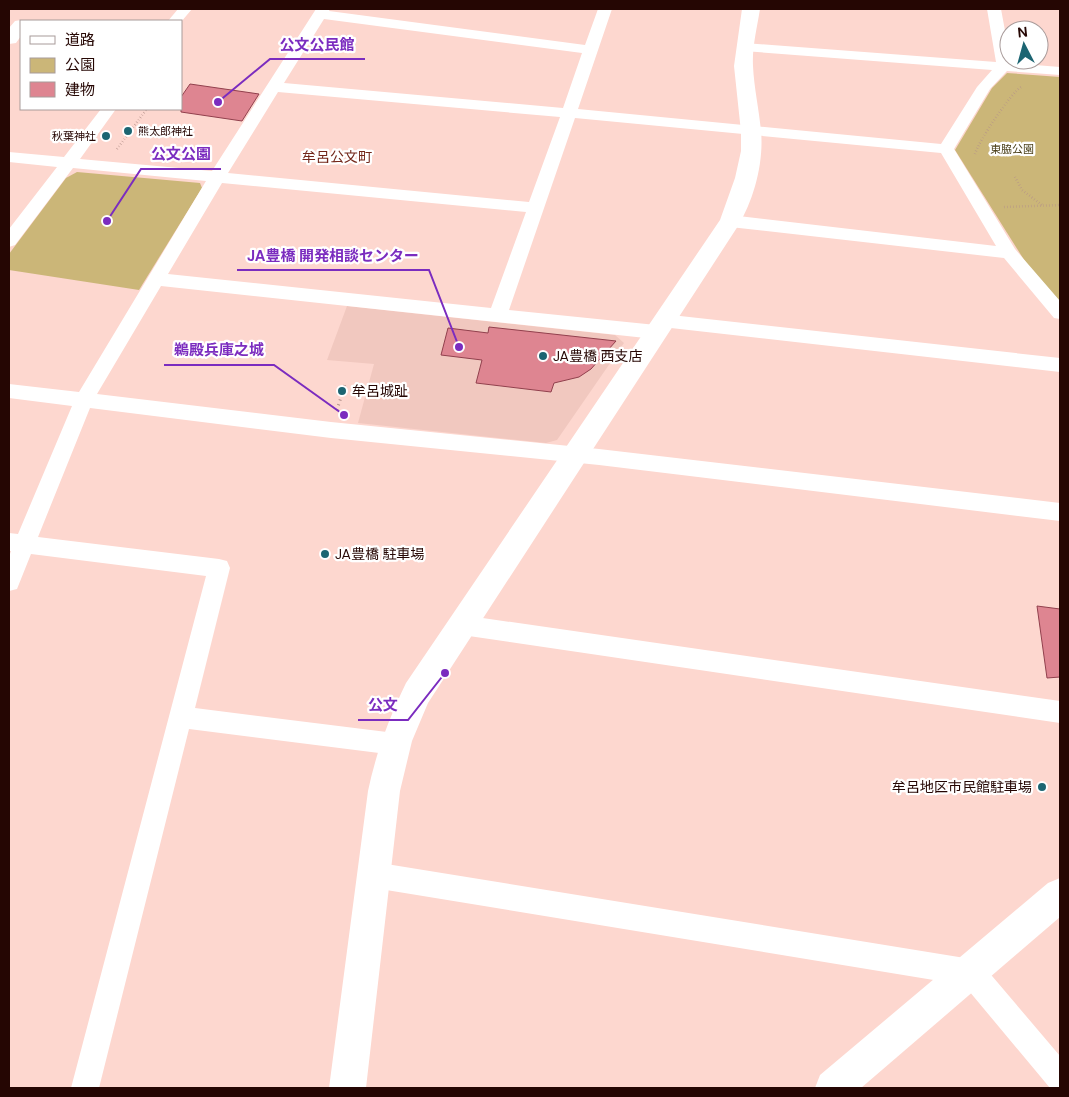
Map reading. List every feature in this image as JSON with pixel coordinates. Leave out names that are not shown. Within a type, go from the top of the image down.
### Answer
[{"type":"street","points":[[176,20],[185,9]]},
{"type":"street","points":[[498,315],[605,9]]},
{"type":"street","points":[[347,1088],[384,791],[395,744],[403,720],[417,693],[658,326],[730,221],[747,175],[751,152],[752,129],[744,76],[744,47],[751,9]]},
{"type":"street","points":[[994,9],[999,38]]},
{"type":"street","points":[[9,582],[17,543],[84,400],[217,177],[276,87],[322,11],[591,50]]},
{"type":"street","points":[[9,39],[20,27]]},
{"type":"street","points":[[744,47],[999,66]]},
{"type":"street","points":[[946,149],[984,87],[1000,70]]},
{"type":"street","points":[[276,87],[752,129],[946,149]]},
{"type":"street","points":[[9,241],[108,110]]},
{"type":"street","points":[[946,149],[1009,253],[1060,312]]},
{"type":"street","points":[[9,157],[537,208]]},
{"type":"street","points":[[730,221],[1009,253]]},
{"type":"street","points":[[157,279],[498,315],[658,326],[1060,365]]},
{"type":"street","points":[[9,391],[331,430],[575,454],[1060,512]]},
{"type":"street","points":[[17,543],[219,568],[85,1088]]},
{"type":"street","points":[[462,625],[1060,712]]},
{"type":"street","points":[[180,717],[395,744]]},
{"type":"street","points":[[374,875],[971,973],[1060,1078]]},
{"type":"street","points":[[832,1088],[971,973],[1060,895]]},
{"type":"path","points":[[974,159],[976,146],[999,116],[1011,94],[1022,86]]},
{"type":"path","points":[[105,166],[146,110]]},
{"type":"path","points":[[1015,177],[1022,190],[1043,206]]},
{"type":"path","points":[[984,209],[1060,205]]},
{"type":"path","points":[[1004,207],[1008,213]]},
{"type":"path","points":[[337,412],[345,384]]},
{"type":"shaded area","points":[[347,306],[615,335],[624,343],[557,440],[546,443],[358,423],[374,364],[327,360]]},
{"type":"green space","name":"東脇公園","points":[[1007,73],[1060,77],[1060,302],[1026,263],[955,150],[992,88]]},
{"type":"green space","points":[[77,172],[200,183],[202,188],[139,290],[9,270],[9,254],[66,178]]},
{"type":"building","points":[[190,84],[259,94],[242,121],[181,112],[182,96]]},
{"type":"building","name":"JA豊橋 西支店","points":[[489,327],[616,341],[591,369],[579,377],[554,383],[551,392],[476,383],[482,360],[441,355],[448,328],[488,333]]},
{"type":"building","points":[[1037,606],[1060,609],[1060,677],[1047,678]]},
{"type":"place","name":"公文公民館","points":[[218,102]]},
{"type":"place","name":"熊太郎神社","points":[[128,131]]},
{"type":"place","name":"秋葉神社","points":[[106,136]]},
{"type":"place","name":"公文公園","points":[[107,221]]},
{"type":"place","name":"JA豊橋 開発相談センター","points":[[459,347]]},
{"type":"place","name":"JA豊橋 西支店","points":[[543,356]]},
{"type":"place","name":"牟呂城趾","points":[[342,391]]},
{"type":"place","name":"鵜殿兵庫之城","points":[[344,415]]},
{"type":"place","name":"JA豊橋 駐車場","points":[[325,554]]},
{"type":"place","name":"公文","points":[[445,673]]},
{"type":"place","name":"牟呂地区市民館駐車場","points":[[1042,787]]},
{"type":"district","name":"牟呂公文町","points":[[337,157]]}]
